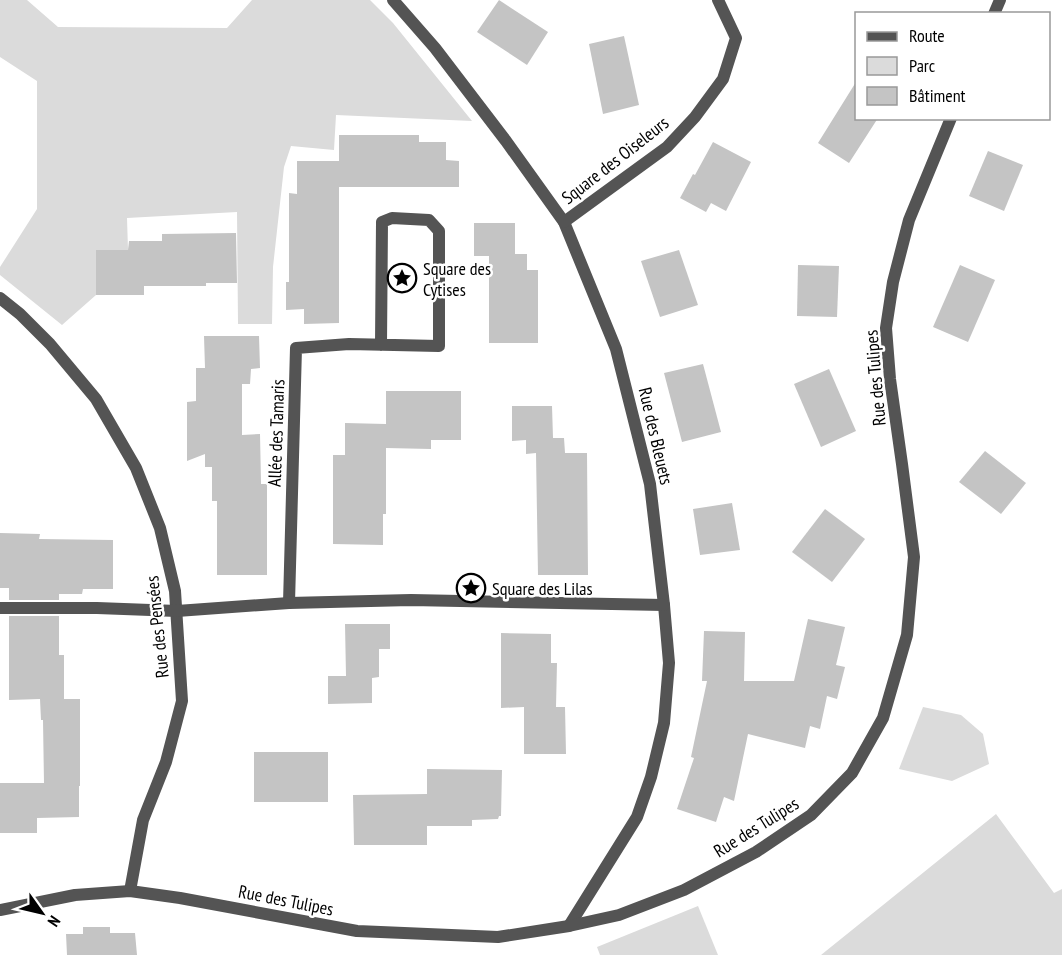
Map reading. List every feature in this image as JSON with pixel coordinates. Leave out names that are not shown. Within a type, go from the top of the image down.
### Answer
[{"type":"street","name":"Rue des Bleuets","points":[[393,0],[442,57],[564,222],[616,349],[650,484],[669,663],[664,723],[651,777],[637,817],[569,926]]},
{"type":"street","name":"Square des Oiseleurs","points":[[564,222],[667,147],[695,117],[723,79],[736,38],[718,0]]},
{"type":"street","name":"Rue des Tulipes","points":[[0,910],[75,895],[130,891],[180,897],[357,931],[498,937],[569,926],[619,915],[684,890],[756,852],[811,815],[852,773],[883,718],[907,635],[914,557],[890,379],[886,328],[893,282],[909,220],[950,120]]},
{"type":"street","name":"Allée des Tamaris","points":[[289,603],[297,348],[349,344],[381,345],[439,346],[439,231],[429,220],[392,218],[382,222],[381,345]]},
{"type":"street","name":"Rue des Pensées","points":[[0,298],[50,344],[96,399],[136,468],[160,528],[175,591],[182,701],[166,762],[143,819],[130,891]]},
{"type":"street","points":[[0,608],[177,610],[289,603],[411,600],[664,605]]},
{"type":"green space","points":[[0,0],[27,0],[58,27],[227,28],[252,0],[370,0],[393,23],[472,121],[336,115],[334,150],[291,146],[284,167],[273,267],[272,324],[238,324],[237,212],[127,218],[128,250],[96,250],[96,295],[62,325],[0,275],[0,267],[37,209],[37,81],[0,57]]},
{"type":"green space","points":[[923,707],[961,715],[983,734],[989,764],[952,781],[899,769]]},
{"type":"green space","points":[[996,814],[1054,893],[1062,889],[1062,955],[821,955]]},
{"type":"green space","points":[[698,906],[718,955],[600,955],[597,947]]},
{"type":"building","points":[[499,0],[548,32],[527,65],[477,32]]},
{"type":"building","points":[[624,36],[639,105],[603,114],[589,44]]},
{"type":"building","points":[[855,84],[855,120],[877,120],[849,163],[818,143]]},
{"type":"building","points":[[339,135],[419,135],[419,142],[446,142],[446,160],[459,161],[459,187],[339,187],[339,323],[304,324],[304,309],[286,310],[286,282],[289,282],[289,193],[297,194],[297,161],[339,161]]},
{"type":"building","points":[[713,142],[751,162],[726,211],[711,203],[706,212],[680,198]]},
{"type":"building","points":[[988,151],[1023,165],[1004,211],[969,196]]},
{"type":"building","points":[[474,223],[515,223],[515,254],[527,254],[527,270],[538,270],[538,343],[489,343],[489,256],[474,256]]},
{"type":"building","points":[[236,233],[237,283],[206,283],[206,286],[144,286],[144,295],[96,295],[96,250],[128,250],[129,241],[162,241],[162,234]]},
{"type":"building","points":[[679,250],[698,305],[660,317],[641,261]]},
{"type":"building","points":[[798,265],[839,266],[837,317],[797,316]]},
{"type":"building","points":[[960,265],[995,280],[968,342],[933,327]]},
{"type":"building","points":[[204,336],[259,336],[260,368],[251,369],[250,384],[242,384],[242,435],[260,434],[261,484],[267,484],[267,575],[217,575],[217,501],[212,501],[212,467],[205,467],[205,454],[187,461],[187,402],[196,401],[196,368],[205,368]]},
{"type":"building","points":[[703,364],[721,432],[682,442],[664,373]]},
{"type":"building","points":[[829,369],[856,431],[821,447],[794,384]]},
{"type":"building","points":[[386,391],[461,391],[461,440],[431,440],[431,449],[386,448],[386,514],[383,514],[383,545],[333,544],[333,455],[345,455],[345,423],[386,424]]},
{"type":"building","points":[[512,406],[552,406],[553,438],[564,438],[565,453],[587,453],[588,575],[538,575],[536,453],[526,454],[526,440],[512,441]]},
{"type":"building","points":[[985,451],[1026,483],[1001,514],[959,482]]},
{"type":"building","points":[[732,503],[740,550],[700,555],[693,509]]},
{"type":"building","points":[[825,509],[865,539],[832,582],[792,552]]},
{"type":"building","points":[[0,533],[40,534],[39,539],[113,540],[113,589],[83,589],[82,594],[59,594],[59,600],[9,600],[9,588],[0,588]]},
{"type":"building","points":[[9,616],[59,616],[59,655],[64,655],[64,699],[80,699],[79,817],[37,818],[37,833],[0,833],[0,783],[44,783],[43,720],[41,720],[40,699],[9,700]]},
{"type":"building","points":[[808,619],[845,627],[836,665],[845,667],[837,699],[827,696],[820,729],[810,726],[805,748],[748,734],[734,801],[724,797],[716,822],[677,809],[694,758],[691,757],[707,681],[702,681],[704,631],[745,632],[744,681],[794,681]]},
{"type":"building","points":[[345,624],[390,624],[390,649],[379,649],[379,677],[372,678],[372,703],[328,704],[328,676],[346,676]]},
{"type":"building","points":[[501,633],[551,634],[551,663],[557,663],[556,707],[565,707],[566,754],[524,754],[524,707],[501,708]]},
{"type":"building","points":[[254,752],[328,752],[328,802],[254,802]]},
{"type":"building","points":[[427,769],[502,770],[501,816],[498,819],[472,820],[472,826],[427,826],[427,845],[354,845],[353,795],[427,794]]},
{"type":"building","points":[[83,927],[110,927],[110,933],[135,933],[137,955],[67,955],[66,934],[83,934]]},
{"type":"place","name":"Square des Cytises","points":[[402,278]]},
{"type":"place","name":"Square des Lilas","points":[[471,588]]}]
